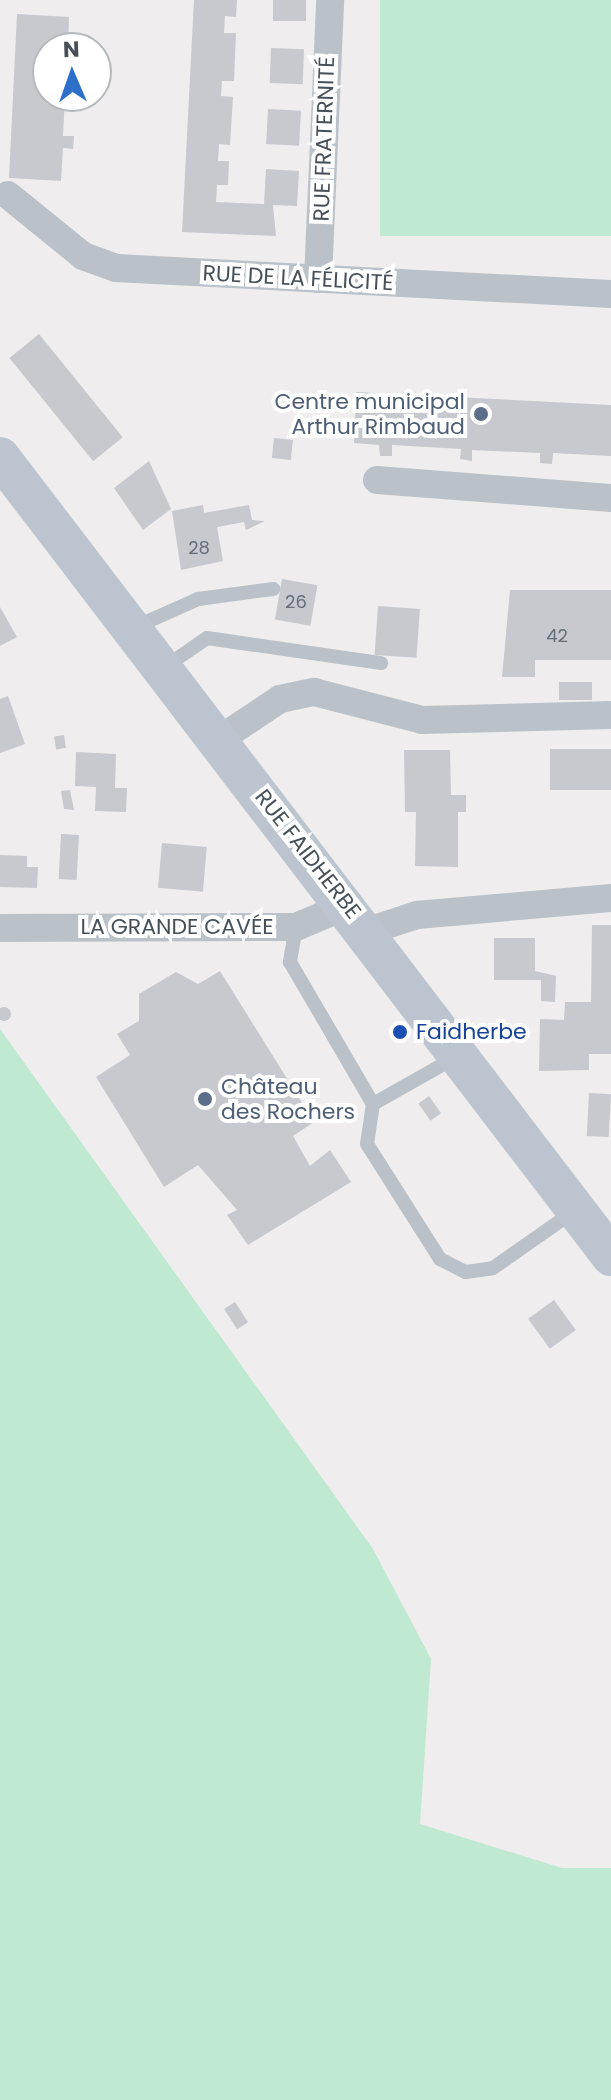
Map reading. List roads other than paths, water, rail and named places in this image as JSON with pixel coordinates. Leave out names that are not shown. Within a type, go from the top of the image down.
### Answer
[{"type":"main road","name":"RUE FAIDHERBE","points":[[0,457],[580,1208],[611,1256]]},
{"type":"street","name":"RUE FRATERNITÉ","points":[[318,279],[330,0]]},
{"type":"street","name":"RUE DE LA FÉLICITÉ","points":[[8,195],[101,265],[611,294]]},
{"type":"street","points":[[377,480],[611,498]]},
{"type":"street","points":[[220,739],[280,699],[314,692],[422,720],[611,715]]},
{"type":"street","name":"LA GRANDE CAVÉE","points":[[0,928],[296,927],[358,918],[611,898]]},
{"type":"lane","points":[[133,628],[198,599],[273,589]]},
{"type":"lane","points":[[165,667],[207,638],[381,663]]},
{"type":"lane","points":[[296,927],[290,962],[373,1104],[367,1144],[430,1246],[454,1269],[493,1268],[580,1208]]},
{"type":"lane","points":[[373,1104],[461,1053]]},
{"type":"place","name":"Centre municipal Arthur Rimbaud","points":[[481,414]]},
{"type":"place","name":"Faidherbe","points":[[400,1032]]},
{"type":"place","name":"Château des Rochers","points":[[205,1099]]}]
